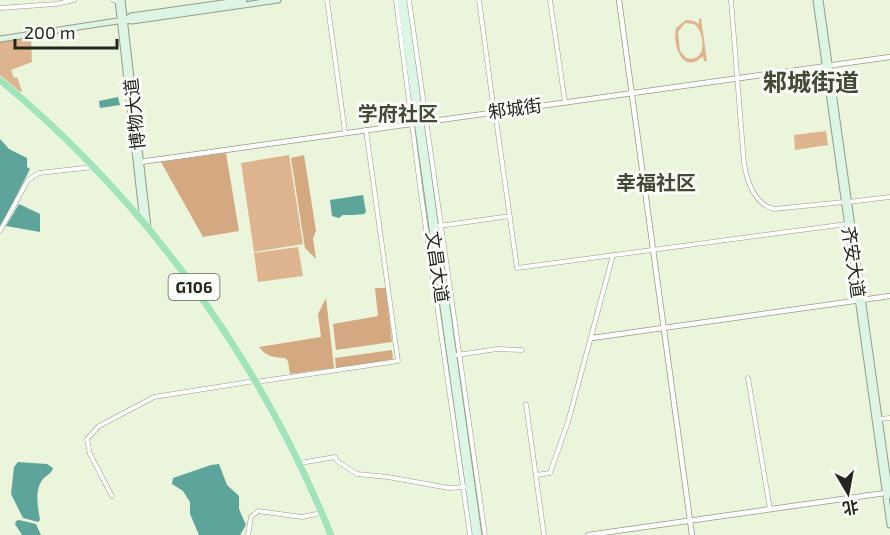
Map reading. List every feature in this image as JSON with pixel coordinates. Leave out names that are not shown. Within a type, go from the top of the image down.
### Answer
[{"type":"highway","name":"G106","points":[[0,80],[47,121],[93,167],[146,226],[210,308],[256,381],[299,464],[331,535]]},
{"type":"main road","name":"博物大道","points":[[118,0],[141,162],[146,226]]},
{"type":"main road","points":[[122,20],[131,16],[244,0]]},
{"type":"main road","points":[[0,39],[122,20],[132,21],[278,0]]},
{"type":"main road","name":"文昌大道","points":[[400,0],[457,355],[477,535]]},
{"type":"main road","name":"齐安大道","points":[[818,0],[888,494]]},
{"type":"main road","name":"博物大道","points":[[122,20],[146,226]]},
{"type":"main road","name":"文昌大道","points":[[419,122],[466,486],[477,535]]},
{"type":"main road","name":"齐安大道","points":[[846,202],[847,224],[879,419],[890,525]]},
{"type":"street","points":[[0,8],[56,4],[74,0]]},
{"type":"street","points":[[327,0],[345,132]]},
{"type":"street","points":[[410,0],[419,122]]},
{"type":"street","points":[[479,0],[517,268],[847,224]]},
{"type":"street","points":[[550,0],[565,102]]},
{"type":"street","points":[[619,0],[692,535]]},
{"type":"street","points":[[731,0],[744,163],[749,181],[759,201],[768,207],[777,209],[890,197]]},
{"type":"street","name":"邾城街","points":[[141,162],[890,57]]},
{"type":"street","points":[[112,496],[89,451],[87,440],[94,430],[154,397],[398,361],[366,130]]},
{"type":"street","points":[[0,231],[28,180],[33,176],[39,173],[93,167]]},
{"type":"street","points":[[438,227],[510,216]]},
{"type":"street","points":[[536,475],[550,473],[568,422],[613,255]]},
{"type":"street","points":[[592,338],[890,296]]},
{"type":"street","points":[[485,535],[457,355],[497,349],[522,350]]},
{"type":"street","points":[[748,378],[770,509]]},
{"type":"street","points":[[526,404],[543,535]]},
{"type":"street","points":[[879,419],[890,418]]},
{"type":"street","points":[[299,464],[322,458],[335,458],[357,474],[388,477],[448,489],[466,486],[470,535]]},
{"type":"street","points":[[588,535],[888,494]]},
{"type":"street","points":[[248,535],[251,517],[258,511],[305,517],[322,513]]},
{"type":"shaded area","points":[[701,18],[707,61],[704,61],[703,56],[690,62],[680,56],[675,35],[676,28],[686,20],[699,24]],"holes":[[[685,23],[694,24],[701,34],[702,47],[701,52],[693,59],[686,58],[680,51],[678,32]]]},
{"type":"shaded area","points":[[31,37],[32,62],[11,70],[14,78],[17,77],[22,91],[19,93],[0,77],[0,42]]},
{"type":"shaded area","points":[[826,131],[828,145],[795,150],[794,135]]},
{"type":"shaded area","points":[[226,153],[239,231],[203,237],[161,162]]},
{"type":"shaded area","points":[[289,155],[303,244],[254,252],[241,163]]},
{"type":"shaded area","points":[[304,155],[316,231],[313,238],[316,259],[305,248],[291,158]]},
{"type":"shaded area","points":[[298,247],[303,276],[258,282],[254,253]]},
{"type":"shaded area","points":[[375,288],[386,288],[392,342],[336,350],[333,324],[378,316]]},
{"type":"shaded area","points":[[326,298],[334,368],[290,374],[288,361],[285,358],[267,355],[259,347],[321,337],[318,314]]},
{"type":"shaded area","points":[[392,350],[393,360],[336,368],[335,358]]},
{"type":"water","points":[[118,97],[120,105],[100,108],[99,101]]},
{"type":"water","points":[[0,139],[9,149],[27,158],[27,167],[30,169],[0,228]]},
{"type":"water","points":[[363,195],[366,212],[364,214],[343,215],[339,218],[332,216],[330,200]]},
{"type":"water","points":[[19,204],[40,214],[40,232],[6,226]]},
{"type":"water","points":[[18,462],[47,464],[53,468],[38,488],[40,520],[38,522],[23,518],[11,494],[14,467]]},
{"type":"water","points":[[219,464],[227,485],[239,496],[239,509],[246,525],[240,535],[199,535],[190,514],[190,502],[183,491],[172,484],[173,478]]},
{"type":"water","points":[[19,520],[36,524],[41,535],[22,535],[15,524]]},
{"type":"district","name":"邾城街道","points":[[811,83]]},
{"type":"district","name":"学府社区","points":[[398,114]]},
{"type":"district","name":"幸福社区","points":[[656,183]]}]
